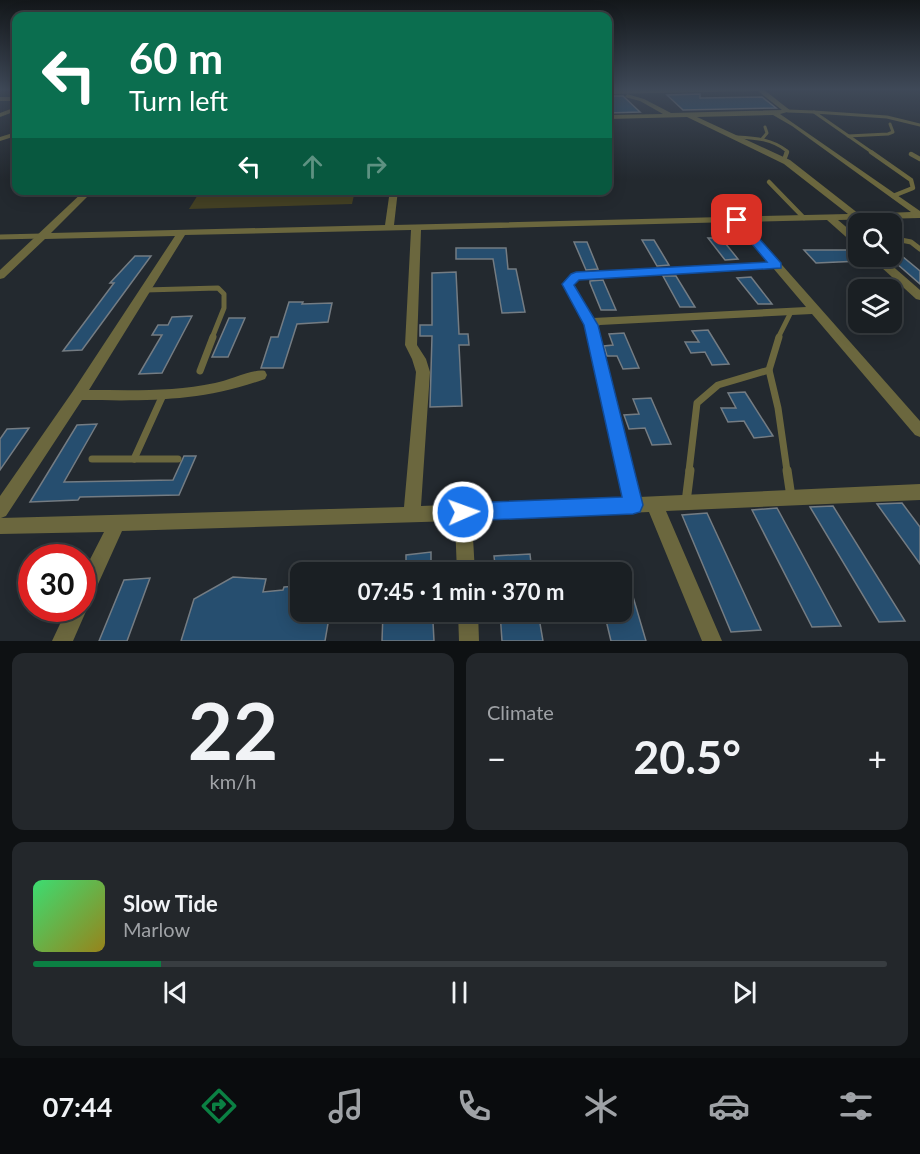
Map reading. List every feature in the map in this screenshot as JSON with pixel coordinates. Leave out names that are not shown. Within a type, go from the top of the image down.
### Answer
[{"type":"street","points":[[698,119],[784,160],[854,213]]},
{"type":"street","points":[[784,119],[920,215]]},
{"type":"street","points":[[0,276],[85,195]]},
{"type":"street","points":[[389,227],[393,195]]},
{"type":"street","points":[[902,215],[920,215]]},
{"type":"street","points":[[42,236],[848,217]]},
{"type":"street","points":[[830,218],[848,231]]},
{"type":"street","points":[[737,220],[920,431]]},
{"type":"street","points":[[412,515],[423,372],[411,345],[417,227]]},
{"type":"street","points":[[0,510],[78,395],[182,233]]},
{"type":"street","points":[[633,505],[591,325],[568,284],[576,276],[777,265]]},
{"type":"street","points":[[887,267],[920,296]]},
{"type":"street","points":[[591,325],[598,321],[816,310]]},
{"type":"street","points":[[78,395],[163,395],[213,390],[234,386],[260,375]]},
{"type":"street","points":[[0,526],[412,515],[920,492]]},
{"type":"street","points":[[654,504],[712,641]]},
{"type":"street","points":[[463,512],[465,562]]},
{"type":"street","points":[[96,567],[117,523]]},
{"type":"street","points":[[62,641],[71,622]]},
{"type":"street","points":[[469,622],[470,641]]},
{"type":"lane","points":[[824,119],[911,180],[913,188]]},
{"type":"lane","points":[[895,119],[920,125]]},
{"type":"lane","points":[[848,136],[888,134],[893,132],[890,124]]},
{"type":"lane","points":[[762,138],[767,133],[765,127]]},
{"type":"lane","points":[[737,137],[762,138],[778,144],[787,151],[784,160]]},
{"type":"lane","points":[[911,154],[920,159]]},
{"type":"lane","points":[[769,182],[804,218]]},
{"type":"lane","points":[[893,196],[913,188],[920,189]]},
{"type":"lane","points":[[0,237],[42,236]]},
{"type":"lane","points":[[902,240],[911,242],[920,249]]},
{"type":"lane","points":[[145,290],[212,287],[218,288],[224,294],[224,308],[200,371]]},
{"type":"lane","points":[[791,312],[781,329],[769,370],[778,408],[791,498]]},
{"type":"lane","points":[[686,503],[697,404],[718,386],[769,370]]},
{"type":"lane","points":[[134,459],[163,395]]},
{"type":"lane","points":[[92,459],[178,459]]},
{"type":"shaded area","points":[[198,195],[354,195],[352,204],[189,209]]},
{"type":"building","points":[[708,238],[721,238],[738,259],[725,260]]},
{"type":"building","points":[[642,240],[654,240],[669,265],[657,266]]},
{"type":"building","points":[[574,242],[587,242],[598,269],[586,270]]},
{"type":"building","points":[[456,248],[506,248],[508,269],[516,269],[525,312],[502,313],[493,259],[456,259]]},
{"type":"building","points":[[804,250],[848,251],[848,262],[816,263]]},
{"type":"building","points":[[135,256],[151,256],[82,350],[63,351],[114,283],[110,283]]},
{"type":"building","points":[[902,256],[920,271],[920,284],[901,267]]},
{"type":"building","points":[[456,272],[459,334],[468,334],[469,345],[459,345],[462,406],[430,407],[432,336],[420,336],[420,325],[432,325],[432,273]]},
{"type":"building","points":[[663,276],[676,276],[695,307],[680,307]]},
{"type":"building","points":[[751,277],[772,304],[758,304],[737,278]]},
{"type":"building","points":[[603,280],[616,310],[601,310],[590,281]]},
{"type":"building","points":[[289,302],[332,303],[328,322],[297,324],[283,368],[261,368],[271,337],[278,337]]},
{"type":"building","points":[[192,316],[162,373],[139,374],[162,335],[152,335],[158,325],[168,325],[172,317]]},
{"type":"building","points":[[229,318],[245,318],[228,357],[212,357]]},
{"type":"building","points":[[708,330],[729,364],[712,365],[705,352],[691,353],[685,342],[699,342],[692,331]]},
{"type":"building","points":[[624,333],[639,368],[623,369],[617,356],[607,356],[604,346],[613,345],[609,334]]},
{"type":"building","points":[[745,392],[773,436],[754,438],[744,421],[728,422],[721,408],[736,408],[728,393]]},
{"type":"building","points":[[651,398],[671,444],[652,445],[645,428],[629,429],[624,415],[639,414],[633,399]]},
{"type":"building","points":[[97,424],[64,482],[173,480],[184,456],[196,456],[179,495],[80,497],[78,500],[30,502],[77,425]]},
{"type":"building","points":[[29,428],[0,470],[0,439],[7,429]]},
{"type":"building","points":[[902,503],[920,527],[920,564],[877,504]]},
{"type":"building","points":[[833,506],[905,621],[879,622],[810,507]]},
{"type":"building","points":[[777,508],[841,626],[812,627],[752,510]]},
{"type":"building","points":[[707,513],[761,630],[731,632],[682,515]]},
{"type":"building","points":[[431,552],[431,562],[406,562],[406,555]]},
{"type":"building","points":[[530,554],[531,562],[495,562],[494,556]]},
{"type":"building","points":[[233,577],[266,579],[263,592],[283,590],[284,587],[290,587],[290,622],[328,622],[325,641],[181,641],[194,599]]},
{"type":"building","points":[[150,578],[127,641],[99,641],[124,580]]},
{"type":"building","points":[[632,593],[646,641],[611,641],[606,622],[632,622]]},
{"type":"building","points":[[383,622],[433,622],[434,641],[382,641]]},
{"type":"building","points":[[501,622],[540,622],[543,641],[502,641]]},
{"type":"route","points":[[463,512],[633,505],[591,325],[568,284],[576,276],[777,265],[737,220]]}]
